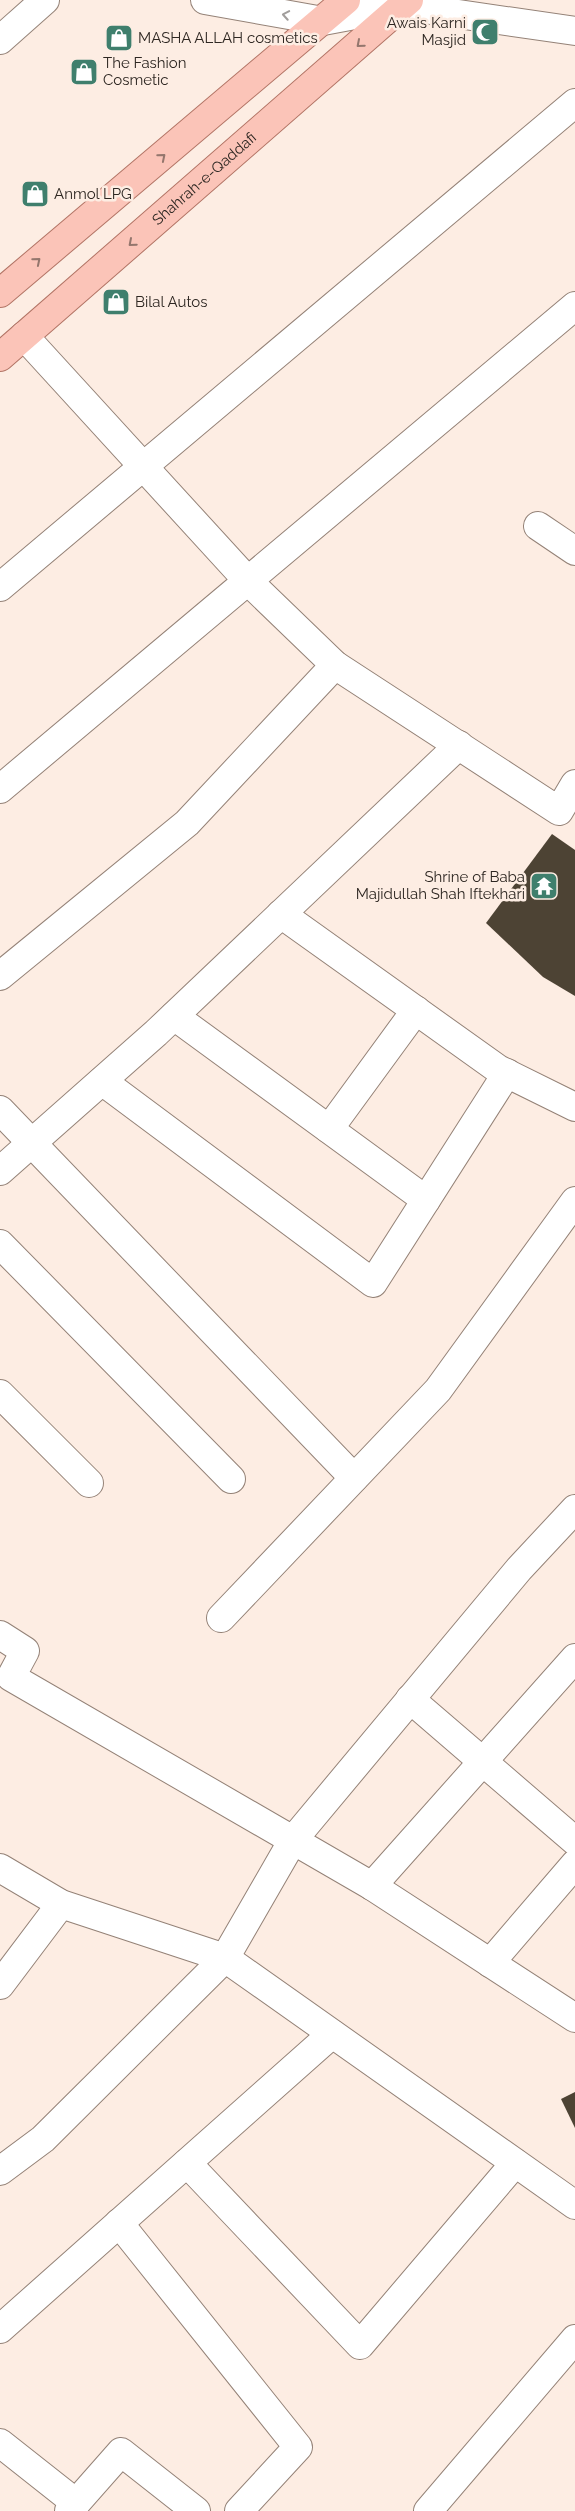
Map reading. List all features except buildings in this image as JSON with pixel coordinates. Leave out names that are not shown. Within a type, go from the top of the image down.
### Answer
[{"type":"main road","points":[[0,293],[346,0]]},
{"type":"main road","name":"Shahrah-e-Qaddafi","points":[[0,357],[400,2]]},
{"type":"street","points":[[0,40],[45,0]]},
{"type":"street","points":[[205,0],[323,21],[400,2],[575,30]]},
{"type":"street","points":[[0,587],[575,103]]},
{"type":"street","points":[[0,789],[575,306]]},
{"type":"street","points":[[24,336],[248,580],[335,665],[559,810],[575,784]]},
{"type":"street","points":[[538,526],[575,551]]},
{"type":"street","points":[[0,976],[187,823],[335,665]]},
{"type":"street","points":[[0,1171],[174,1016],[459,745]]},
{"type":"street","points":[[281,914],[507,1073],[575,1107]]},
{"type":"street","points":[[329,1129],[416,1010]]},
{"type":"street","points":[[174,1016],[426,1200]]},
{"type":"street","points":[[102,1081],[373,1283],[507,1073]]},
{"type":"street","points":[[0,1110],[354,1478]]},
{"type":"street","points":[[221,1618],[438,1390],[575,1202]]},
{"type":"street","points":[[0,1244],[231,1479]]},
{"type":"street","points":[[0,1394],[89,1483]]},
{"type":"street","points":[[0,2171],[44,2139],[224,1958],[293,1840],[519,1569],[575,1509]]},
{"type":"street","points":[[0,1635],[24,1650],[11,1676],[372,1886],[575,2018]]},
{"type":"street","points":[[372,1886],[575,1658]]},
{"type":"street","points":[[410,1699],[575,1841]]},
{"type":"street","points":[[490,1963],[575,1864]]},
{"type":"street","points":[[0,1868],[61,1904],[224,1958],[575,2205]]},
{"type":"street","points":[[0,1985],[61,1904]]},
{"type":"street","points":[[0,2329],[332,2034]]},
{"type":"street","points":[[187,2163],[360,2345],[515,2163]]},
{"type":"street","points":[[119,2223],[298,2447],[239,2511]]},
{"type":"street","points":[[428,2511],[571,2353]]},
{"type":"street","points":[[0,2442],[73,2507],[121,2452],[196,2511]]},
{"type":"place","name":"Awais Karni Masjid","points":[[485,32]]},
{"type":"place","name":"MASHA ALLAH cosmetics","points":[[119,38]]},
{"type":"place","name":"The Fashion Cosmetic","points":[[84,72]]},
{"type":"place","name":"Anmol LPG","points":[[35,194]]},
{"type":"place","name":"Bilal Autos","points":[[116,302]]},
{"type":"place","name":"Shrine of Baba Majidullah Shah Iftekhari","points":[[544,886]]}]
